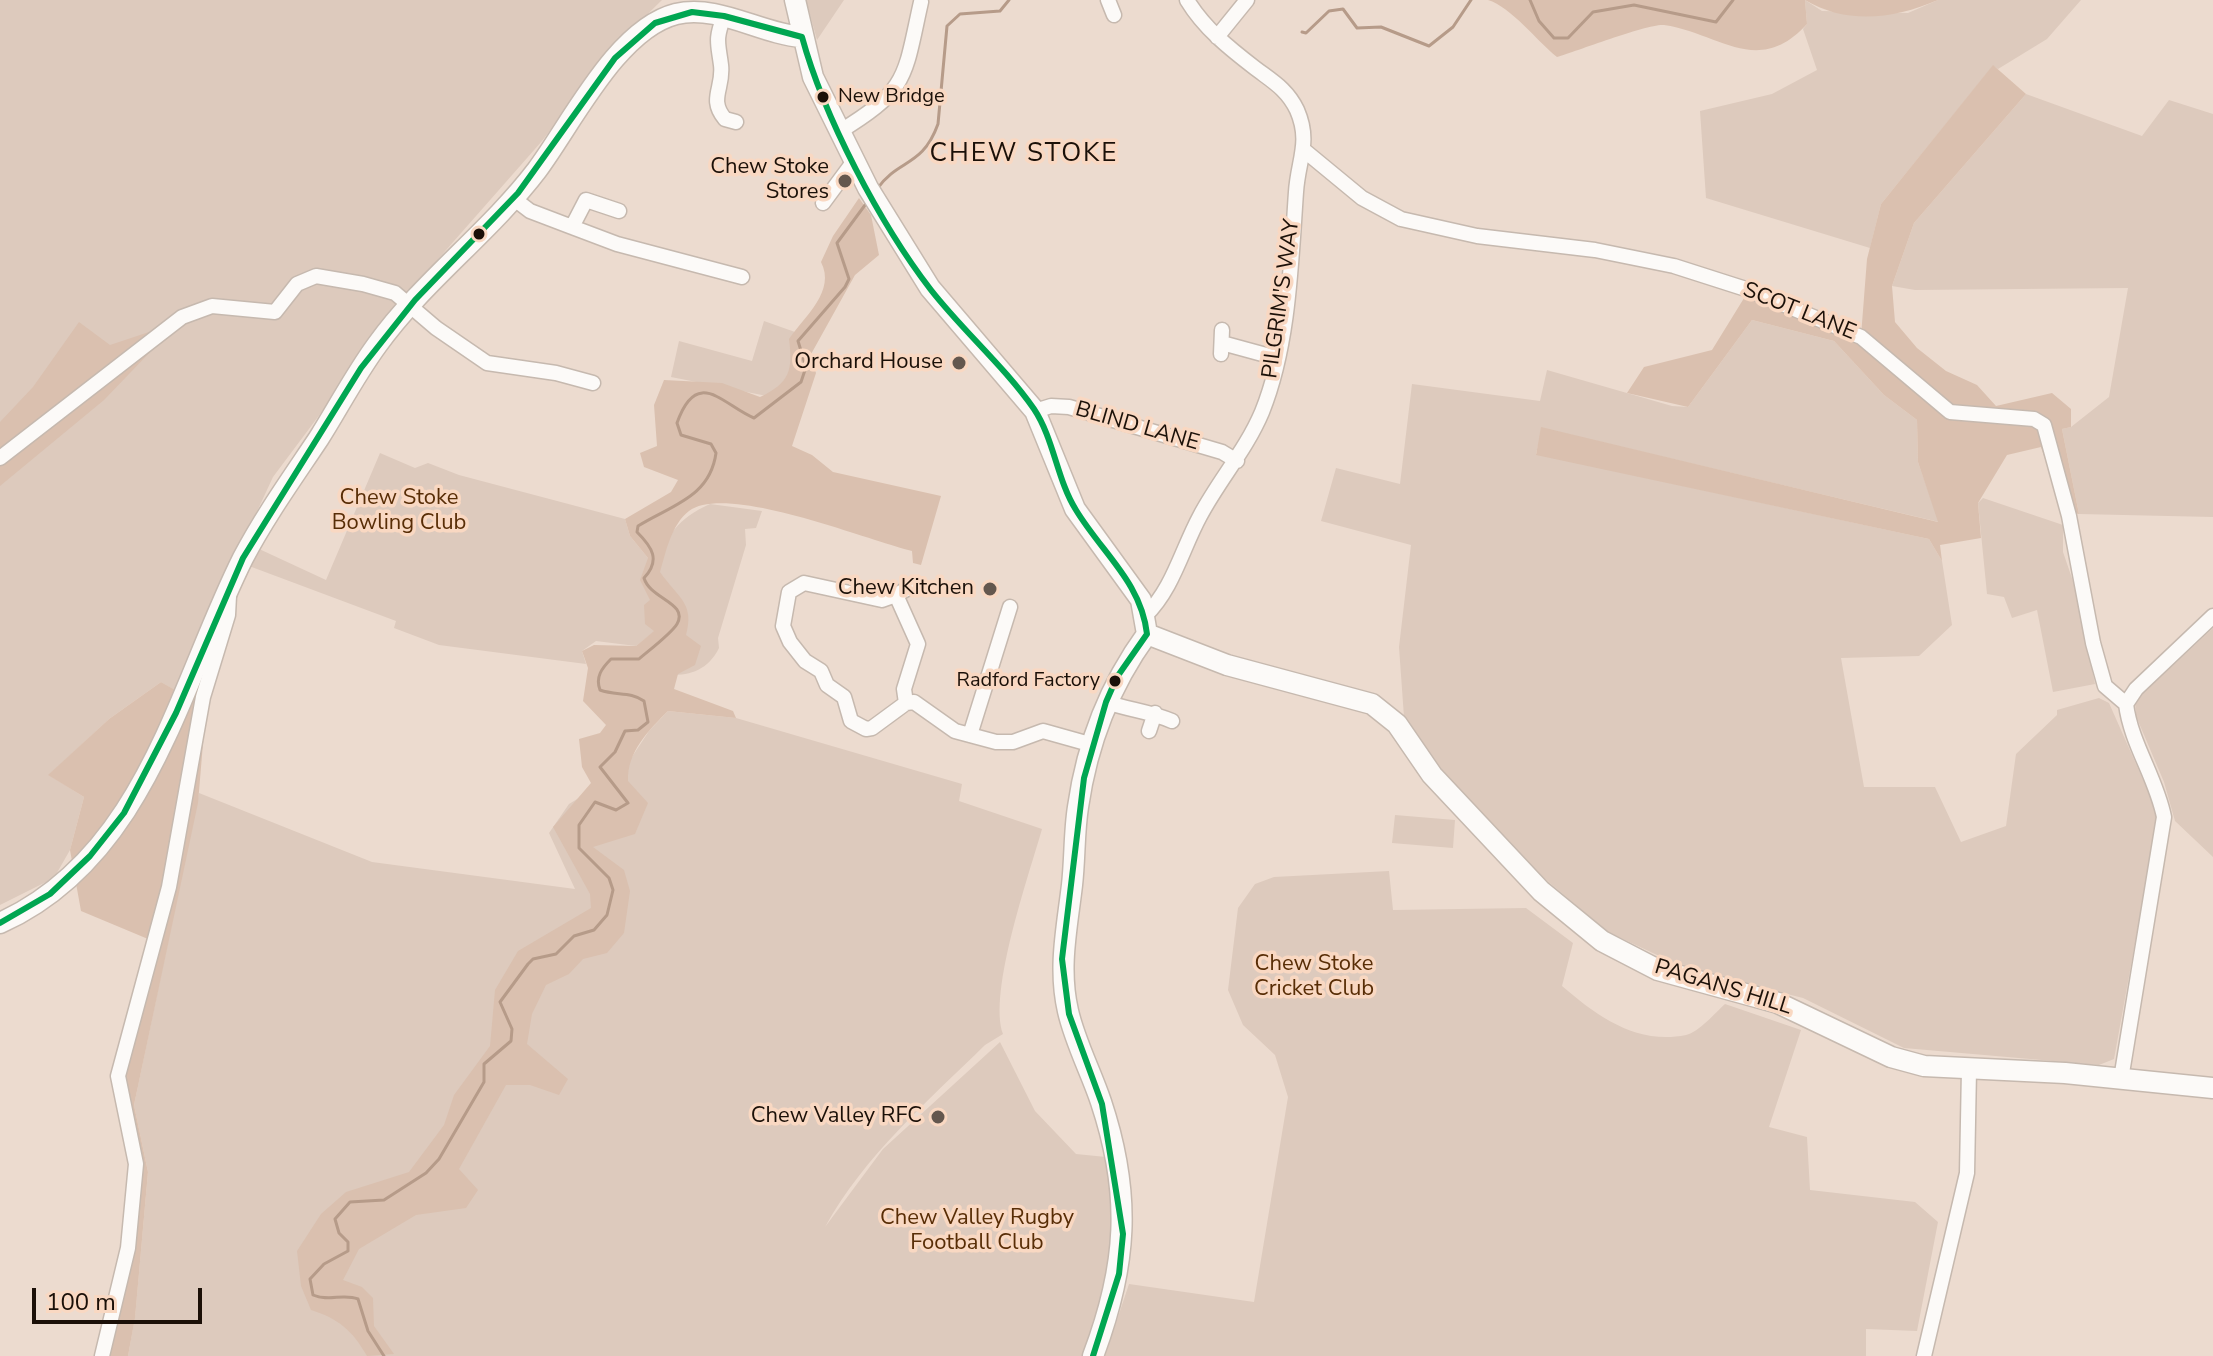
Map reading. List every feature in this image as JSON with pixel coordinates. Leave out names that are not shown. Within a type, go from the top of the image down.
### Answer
[{"type":"street","points":[[795,0],[813,77],[872,195],[930,288],[1035,411],[1075,509],[1135,589],[1146,625],[1117,677],[1093,745],[1077,809],[1062,959],[1069,1014],[1102,1104],[1120,1198],[1123,1234],[1119,1274],[1093,1356]]},
{"type":"street","points":[[1108,0],[1114,15]]},
{"type":"street","name":"PILGRIM'S WAY","points":[[1146,625],[1200,516],[1237,461],[1263,410],[1277,358],[1291,260],[1298,167],[1305,151],[1298,112],[1286,90],[1217,37],[1199,20],[1187,0]]},
{"type":"street","points":[[1217,37],[1247,0]]},
{"type":"street","points":[[839,132],[862,118],[898,86],[904,49],[921,2]]},
{"type":"street","points":[[0,923],[68,880],[119,824],[142,787],[228,591],[258,532],[374,350],[513,198],[606,70],[634,39],[677,14],[724,16],[782,36],[802,37]]},
{"type":"street","points":[[724,16],[716,37],[721,66],[714,99],[725,119],[736,122]]},
{"type":"street","name":"SCOT LANE","points":[[1305,151],[1362,198],[1401,219],[1478,236],[1595,250],[1674,266],[1749,290],[1861,337],[1950,412],[2034,419],[2044,425],[2050,433],[2105,686],[2126,704]]},
{"type":"street","points":[[823,203],[854,161]]},
{"type":"street","points":[[513,198],[530,211],[617,244],[742,277]]},
{"type":"street","points":[[572,227],[586,200],[619,211]]},
{"type":"street","points":[[0,458],[182,317],[212,306],[275,312],[297,284],[316,276],[395,293],[478,359],[516,375],[593,383]]},
{"type":"street","points":[[1222,342],[1277,358]]},
{"type":"street","name":"BLIND LANE","points":[[1035,411],[1051,406],[1069,407],[1222,452],[1237,461]]},
{"type":"street","points":[[912,586],[882,600],[804,583],[789,592],[783,626],[798,655],[821,671],[827,685],[844,697],[851,721],[857,726],[872,728],[906,703],[914,702],[955,731],[996,742],[1013,742],[1043,731],[1093,745]]},
{"type":"street","points":[[102,1356],[128,1248],[136,1164],[120,1098],[118,1076],[169,887],[203,697],[231,602],[228,591]]},
{"type":"street","points":[[896,595],[918,644],[904,689],[906,703]]},
{"type":"street","points":[[970,735],[1010,607]]},
{"type":"street","points":[[2121,1079],[2164,817],[2158,787],[2134,738],[2126,704],[2136,689],[2213,616]]},
{"type":"street","name":"PAGANS HILL","points":[[1146,625],[1227,665],[1352,696],[1379,708],[1397,724],[1432,775],[1541,891],[1585,929],[1625,955],[1694,982],[1778,1003],[1891,1057],[1924,1066],[2213,1088]]},
{"type":"street","points":[[1106,702],[1155,713],[1172,721]]},
{"type":"street","points":[[1149,731],[1155,713]]},
{"type":"street","points":[[1924,1356],[1967,1173],[1969,1070]]},
{"type":"green space","points":[[0,0],[662,0],[613,48],[542,141],[425,274],[273,477],[174,690],[161,682],[109,719],[49,775],[84,797],[70,850],[54,878],[0,905]]},
{"type":"green space","points":[[806,0],[844,0],[817,40]]},
{"type":"green space","points":[[1805,0],[1822,11],[1908,13],[1938,0],[2081,0],[2047,39],[1998,69],[1993,66],[1881,204],[1870,248],[1706,198],[1700,111],[1772,94],[1817,70],[1803,29],[1807,24]]},
{"type":"green space","points":[[2026,94],[2142,136],[2169,100],[2213,114],[2213,517],[2079,514],[2062,429],[2071,427],[2109,397],[2128,288],[1915,290],[1892,286],[1914,223]]},
{"type":"green space","points":[[1752,320],[1834,341],[1884,395],[1917,420],[1918,462],[1939,522],[1542,428],[1536,454],[1929,539],[1942,561],[1952,625],[1919,656],[1841,658],[1864,787],[1935,787],[1961,842],[2006,826],[2016,754],[2057,715],[2057,710],[2099,698],[2109,703],[2156,809],[2156,827],[2114,1059],[2099,1065],[1904,1048],[1803,998],[1687,969],[1608,932],[1525,862],[1435,766],[1404,717],[1399,647],[1411,545],[1321,521],[1336,468],[1400,484],[1412,384],[1540,401],[1547,370],[1672,406],[1688,407]]},
{"type":"green space","points":[[764,321],[795,332],[799,369],[772,397],[671,377],[679,341],[752,361]]},
{"type":"green space","name":"Chew Stoke Bowling Club","points":[[380,453],[415,468],[428,463],[459,475],[625,519],[630,536],[648,558],[655,631],[636,646],[596,641],[582,651],[586,664],[439,645],[394,628],[396,621],[249,566],[257,548],[326,580]]},
{"type":"green space","points":[[1983,498],[2063,525],[2063,552],[2076,590],[2095,684],[2053,692],[2037,610],[2012,618],[2004,597],[1987,594],[1978,503]]},
{"type":"green space","points":[[710,504],[762,511],[756,528],[745,529],[746,545],[718,638],[719,648],[704,667],[694,672],[661,675],[638,672],[662,641],[658,579],[665,544],[689,516]]},
{"type":"green space","points":[[2213,628],[2213,857],[2175,821],[2164,782],[2136,716],[2135,701]]},
{"type":"green space","name":"Chew Valley Rugby Football Club","points":[[668,711],[736,718],[962,784],[959,801],[1042,829],[1005,963],[1000,1015],[1003,1034],[985,1045],[898,1130],[859,1176],[825,1227],[883,1149],[1000,1042],[1035,1111],[1076,1154],[1106,1157],[1120,1198],[1106,1295],[1085,1356],[128,1356],[135,1317],[148,1172],[134,1105],[199,793],[372,862],[575,889],[549,833],[569,804],[622,772],[649,731]]},
{"type":"green space","points":[[1395,815],[1455,820],[1453,848],[1392,843]]},
{"type":"green space","name":"Chew Stoke Cricket Club","points":[[1389,871],[1393,910],[1526,908],[1573,943],[1562,986],[1618,1026],[1650,1036],[1686,1035],[1725,1004],[1801,1030],[1769,1127],[1807,1137],[1810,1190],[1915,1202],[1938,1222],[1917,1331],[1866,1329],[1866,1356],[1105,1356],[1129,1284],[1254,1302],[1288,1097],[1275,1055],[1243,1025],[1228,990],[1238,908],[1255,884],[1274,877]]},
{"type":"shaded area","points":[[1488,0],[1805,0],[1807,24],[1789,40],[1772,48],[1738,48],[1664,25],[1557,57],[1514,17]]},
{"type":"shaded area","points":[[1805,0],[1938,0],[1905,12],[1854,16],[1821,8]]},
{"type":"shaded area","points":[[1993,65],[2026,94],[1914,223],[1892,286],[1895,322],[1917,348],[1946,371],[1977,385],[1996,406],[2052,393],[2071,409],[2071,427],[2062,429],[2079,514],[2063,511],[2041,447],[2007,455],[1978,503],[1981,538],[1940,545],[1942,561],[1929,539],[1536,455],[1541,427],[1938,522],[1918,462],[1917,420],[1884,395],[1834,341],[1752,320],[1688,407],[1627,393],[1644,367],[1712,350],[1749,290],[1861,336],[1867,259],[1881,204]]},
{"type":"shaded area","points":[[859,198],[871,215],[879,255],[855,275],[810,356],[816,373],[792,446],[812,455],[833,472],[941,496],[921,565],[913,563],[912,551],[764,508],[708,504],[689,511],[678,524],[660,572],[686,608],[686,635],[701,646],[695,665],[678,674],[674,689],[733,711],[736,718],[668,711],[635,751],[628,781],[648,803],[635,834],[593,847],[624,870],[630,891],[624,933],[607,953],[583,959],[569,974],[546,985],[532,1014],[527,1044],[568,1079],[559,1095],[530,1085],[506,1085],[459,1169],[478,1190],[466,1208],[416,1215],[359,1249],[343,1280],[362,1287],[373,1298],[374,1326],[394,1354],[367,1356],[344,1327],[311,1310],[301,1286],[297,1251],[321,1214],[346,1192],[409,1172],[444,1125],[454,1095],[490,1046],[495,990],[518,951],[591,908],[590,894],[553,827],[591,783],[582,767],[579,739],[600,733],[606,725],[583,701],[588,668],[582,651],[594,645],[636,646],[654,631],[645,624],[644,605],[650,600],[640,580],[648,558],[630,536],[625,519],[671,492],[678,480],[644,467],[640,453],[657,446],[654,405],[664,380],[722,383],[760,397],[778,386],[789,367],[789,339],[822,293],[825,273],[821,262],[833,236]]},
{"type":"shaded area","points":[[79,322],[110,345],[179,322],[104,400],[0,486],[0,422],[33,387]]},
{"type":"shaded area","points":[[161,682],[206,708],[198,803],[134,1105],[148,1172],[135,1318],[128,1356],[96,1356],[120,1262],[131,1190],[130,1154],[114,1094],[112,1069],[148,939],[81,911],[70,850],[84,797],[48,775],[109,719]]},
{"type":"waterway","points":[[877,189],[885,179],[917,156],[932,138],[938,124],[947,26],[960,14],[1000,11],[1009,0]]},
{"type":"waterway","points":[[1302,32],[1306,33],[1329,11],[1343,9],[1357,28],[1381,27],[1429,46],[1453,27],[1471,0]]},
{"type":"waterway","points":[[1530,0],[1539,21],[1554,38],[1568,38],[1593,12],[1634,5],[1716,22],[1733,0]]},
{"type":"waterway","points":[[384,1356],[368,1331],[358,1299],[313,1295],[310,1279],[324,1264],[348,1251],[348,1242],[339,1233],[335,1219],[350,1202],[384,1200],[426,1173],[439,1159],[484,1082],[484,1064],[511,1041],[512,1029],[500,1002],[533,959],[556,954],[574,936],[594,930],[607,915],[613,890],[609,878],[579,848],[579,825],[595,802],[616,810],[628,803],[600,767],[615,752],[625,731],[638,730],[648,722],[644,701],[600,690],[599,677],[611,659],[639,659],[670,633],[679,617],[678,611],[653,591],[644,578],[653,559],[650,548],[637,532],[638,526],[688,498],[698,490],[712,468],[716,453],[711,444],[681,435],[677,423],[693,396],[711,394],[754,418],[801,382],[806,367],[798,341],[845,287],[849,279],[837,243],[868,201]]},
{"type":"transit line","points":[[0,923],[50,894],[90,856],[124,813],[176,713],[243,558],[361,368],[415,300],[518,193],[615,58],[655,23],[692,12],[724,16],[802,37],[839,135],[892,234],[931,290],[1034,409],[1076,510],[1129,583],[1147,634],[1117,677],[1106,702],[1084,778],[1062,959],[1069,1014],[1102,1104],[1123,1234],[1119,1274],[1093,1356]]},
{"type":"place","name":"New Bridge","points":[[823,97]]},
{"type":"place","name":"Chew Stoke Stores","points":[[845,181]]},
{"type":"place","name":"Orchard House","points":[[959,363]]},
{"type":"place","name":"Chew Kitchen","points":[[990,589]]},
{"type":"place","name":"Radford Factory","points":[[1115,681]]},
{"type":"place","name":"Chew Valley RFC","points":[[938,1117]]},
{"type":"district","name":"CHEW STOKE","points":[[1024,155]]}]
